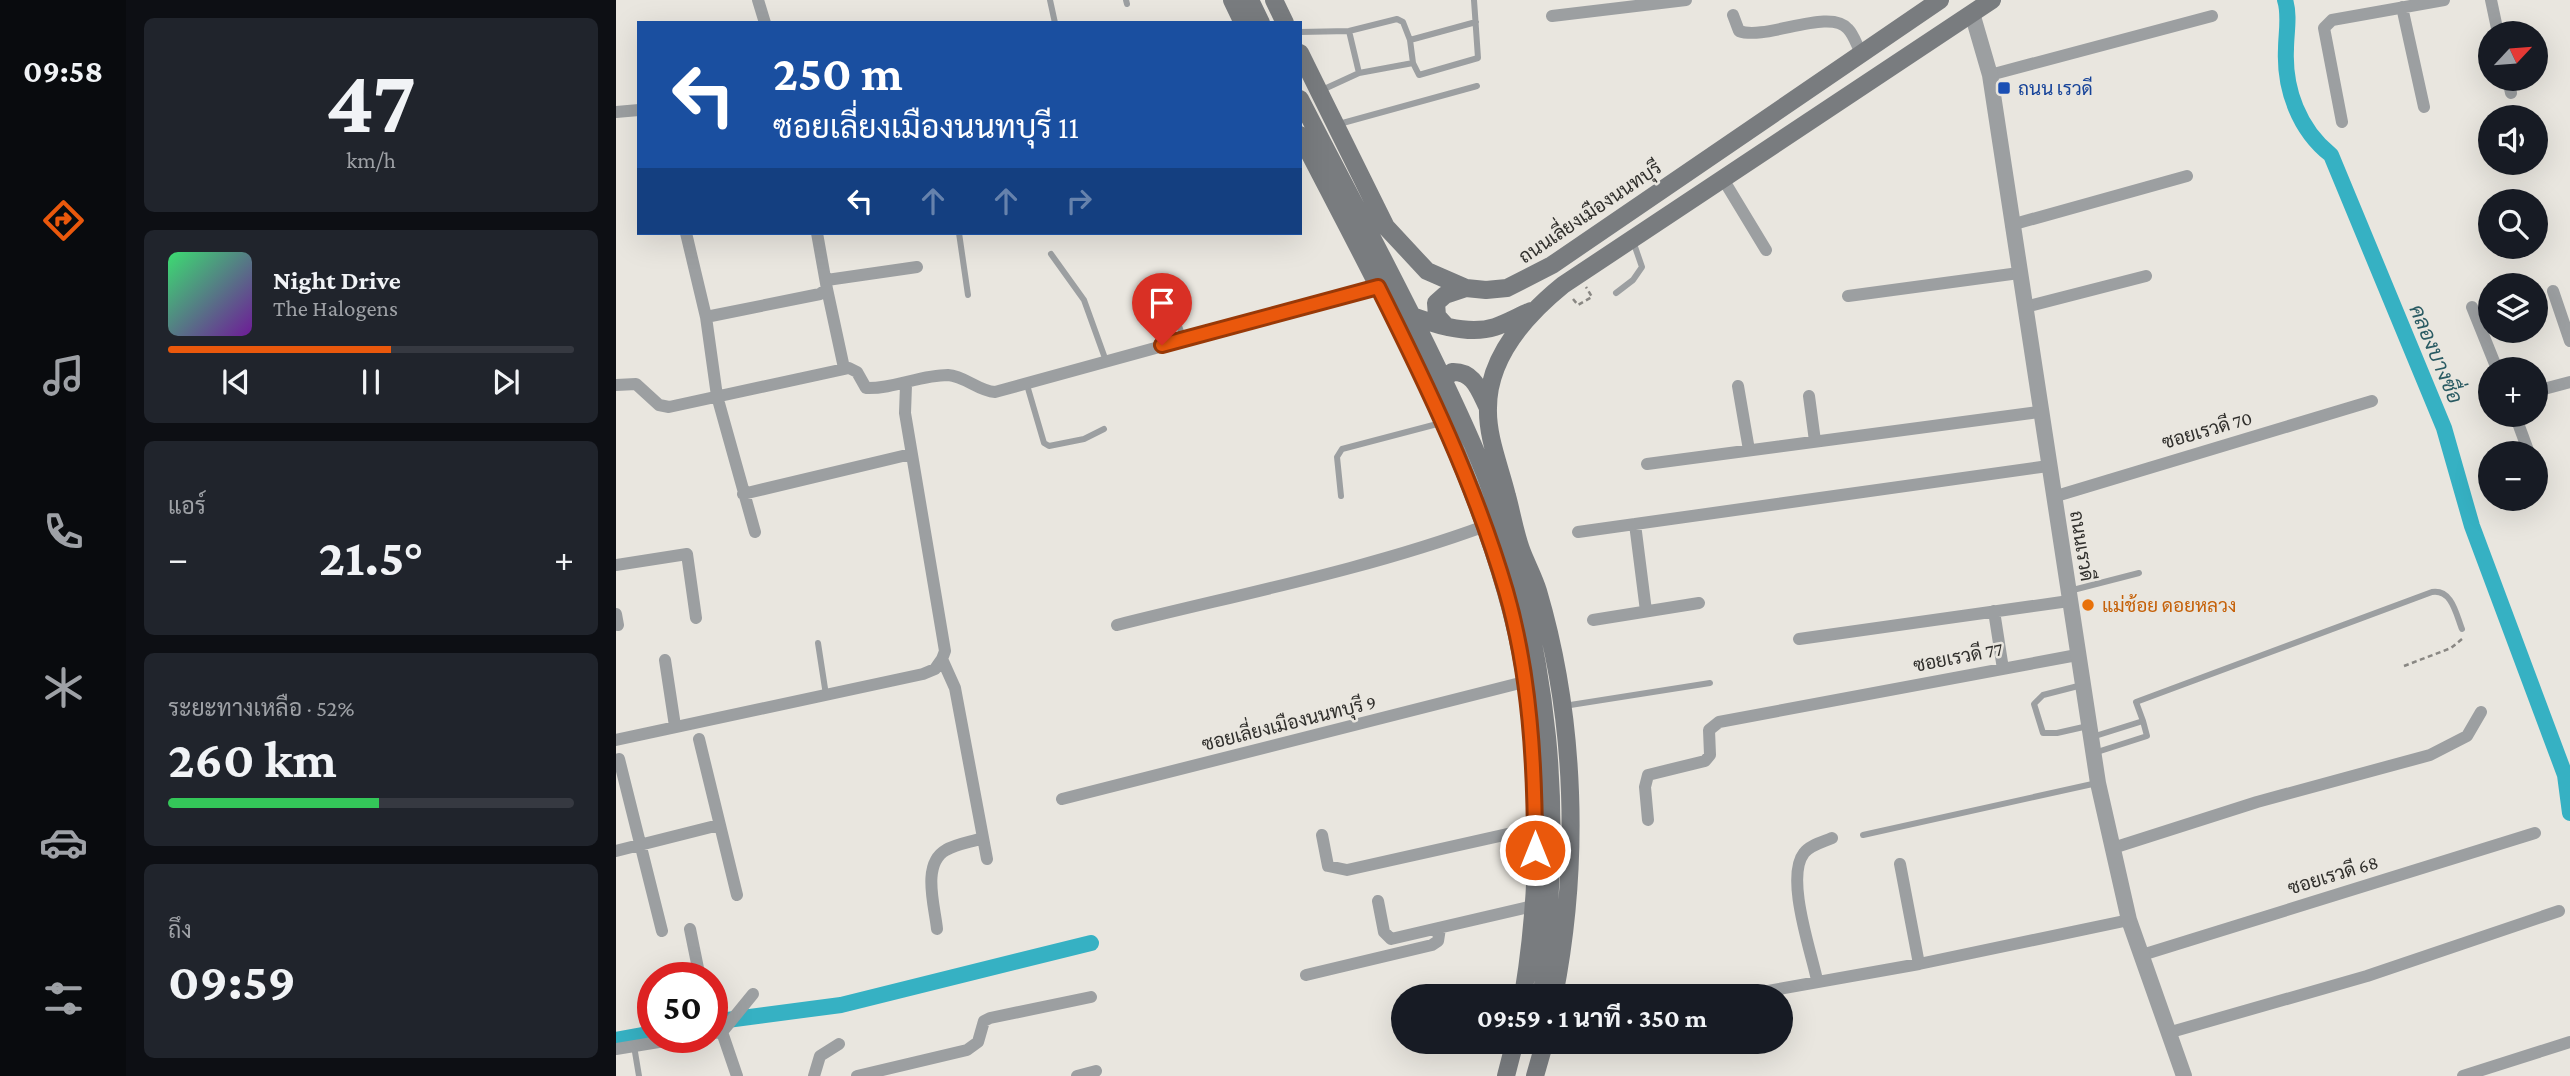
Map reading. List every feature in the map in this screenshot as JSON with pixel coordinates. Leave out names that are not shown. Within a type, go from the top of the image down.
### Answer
[{"type":"main road","points":[[1232,0],[1242,21]]},
{"type":"main road","points":[[1250,0],[1260,21]]},
{"type":"main road","points":[[1274,0],[1284,21]]},
{"type":"main road","name":"ถนนเลี่ยงเมืองนนทบุรี","points":[[1302,56],[1385,227],[1427,271],[1466,288],[1507,288],[1529,279],[1940,0]]},
{"type":"main road","points":[[1389,308],[1447,327],[1494,328],[1534,309],[1563,285],[1992,0]]},
{"type":"main road","points":[[1302,103],[1473,445],[1519,584],[1547,736],[1551,795],[1552,888],[1543,984]]},
{"type":"main road","points":[[1306,157],[1389,308],[1442,420],[1485,526],[1507,593],[1524,682],[1534,778],[1533,906],[1524,984]]},
{"type":"main road","points":[[1447,327],[1437,316],[1436,303],[1445,295],[1466,288]]},
{"type":"main road","points":[[1488,408],[1501,357],[1534,309]]},
{"type":"main road","points":[[1442,420],[1444,379],[1452,372],[1462,372],[1473,378],[1488,408],[1498,464],[1521,550],[1537,589],[1570,706],[1566,741],[1569,851],[1555,984]]},
{"type":"main road","points":[[1506,1076],[1511,1054]]},
{"type":"main road","points":[[1534,1076],[1535,1054]]},
{"type":"main road","points":[[1534,1076],[1541,1054]]},
{"type":"street","points":[[758,0],[764,21]]},
{"type":"street","points":[[1552,16],[1686,0]]},
{"type":"street","points":[[2342,122],[2324,28],[2332,20],[2444,0]]},
{"type":"street","points":[[2491,0],[2495,21]]},
{"type":"street","points":[[2402,8],[2424,107]]},
{"type":"street","name":"ถนนเรวดี","points":[[1972,13],[1990,75],[2039,412],[2098,783],[2129,920],[2171,1032],[2184,1076]]},
{"type":"street","points":[[1734,15],[1739,31],[1751,35],[1819,22],[1840,22],[1848,28],[1861,53]]},
{"type":"street","points":[[1990,75],[2212,16]]},
{"type":"street","points":[[616,112],[637,110]]},
{"type":"street","points":[[2011,225],[2187,176]]},
{"type":"street","points":[[1723,179],[1766,250]]},
{"type":"street","points":[[686,235],[706,317],[717,396],[755,532]]},
{"type":"street","points":[[817,235],[844,368]]},
{"type":"street","points":[[706,317],[820,294],[827,284],[917,267]]},
{"type":"street","points":[[1848,296],[2019,273]]},
{"type":"street","points":[[2025,307],[2146,276]]},
{"type":"street","points":[[616,385],[636,384],[659,404],[669,407],[844,368],[855,369],[866,388],[906,385],[929,377],[946,376],[984,391],[995,392],[1378,287]]},
{"type":"street","points":[[2553,290],[2570,341]]},
{"type":"street","points":[[2472,307],[2492,357]]},
{"type":"street","points":[[2548,388],[2570,382]]},
{"type":"street","points":[[616,740],[923,674],[935,669],[945,651],[911,454],[905,412],[906,385]]},
{"type":"street","points":[[1738,386],[1749,450]]},
{"type":"street","points":[[1809,396],[1815,442]]},
{"type":"street","name":"ซอยเรวดี 70","points":[[2053,497],[2372,401]]},
{"type":"street","points":[[1647,464],[2039,412]]},
{"type":"street","points":[[743,494],[911,454]]},
{"type":"street","points":[[1578,532],[2048,466]]},
{"type":"street","points":[[1635,524],[1646,611]]},
{"type":"street","points":[[1117,625],[1362,566],[1417,551],[1485,526]]},
{"type":"street","points":[[616,565],[687,554],[696,618]]},
{"type":"street","points":[[1799,639],[1994,611],[2068,596]]},
{"type":"street","points":[[1594,620],[1699,603]]},
{"type":"street","points":[[1994,611],[2003,669]]},
{"type":"street","name":"ซอยเรวดี 77","points":[[1647,820],[1645,787],[1648,775],[1705,761],[1710,755],[1707,735],[1715,724],[2077,655]]},
{"type":"street","points":[[942,659],[955,688],[987,859]]},
{"type":"street","points":[[665,660],[675,726]]},
{"type":"street","name":"ซอยเลี่ยงเมืองนนทบุรี 9","points":[[1062,799],[1524,682]]},
{"type":"street","points":[[2113,848],[2257,802],[2430,755],[2468,736],[2481,712]]},
{"type":"street","points":[[699,739],[737,895]]},
{"type":"street","points":[[619,759],[662,931]]},
{"type":"street","points":[[616,851],[719,825]]},
{"type":"street","points":[[1322,835],[1328,866],[1347,870],[1535,828]]},
{"type":"street","name":"ซอยเรวดี 68","points":[[2142,955],[2535,833]]},
{"type":"street","points":[[937,929],[931,877],[934,863],[946,850],[983,838]]},
{"type":"street","points":[[1817,980],[1796,887],[1801,855],[1808,848],[1832,838]]},
{"type":"street","points":[[1900,864],[1919,964]]},
{"type":"street","points":[[1378,901],[1387,937],[1440,928],[1533,906]]},
{"type":"street","points":[[2171,1032],[2367,976],[2558,911]]},
{"type":"street","points":[[1793,985],[1919,964],[2129,920]]},
{"type":"street","points":[[1306,975],[1432,945],[1438,940],[1440,928]]},
{"type":"street","points":[[690,929],[697,962]]},
{"type":"street","points":[[728,1021],[754,994]]},
{"type":"street","points":[[857,1076],[967,1050],[978,1042],[984,1021],[990,1017],[1091,997]]},
{"type":"street","points":[[2463,1076],[2570,1042]]},
{"type":"street","points":[[814,1076],[820,1056],[839,1044]]},
{"type":"street","points":[[616,1049],[637,1046]]},
{"type":"street","points":[[726,1053],[737,1076]]},
{"type":"street","points":[[1077,1076],[1096,1071]]},
{"type":"lane","points":[[1050,0],[1055,21]]},
{"type":"lane","points":[[1302,32],[1349,31],[1397,19],[1403,22],[1410,40],[1413,63],[1419,75],[1478,58],[1474,0]]},
{"type":"lane","points":[[1410,40],[1475,22]]},
{"type":"lane","points":[[1349,31],[1359,73]]},
{"type":"lane","points":[[1320,91],[1359,73],[1413,63]]},
{"type":"lane","points":[[1337,124],[1477,86]]},
{"type":"lane","points":[[959,235],[968,295]]},
{"type":"lane","points":[[1616,293],[1633,280],[1642,267],[1633,239]]},
{"type":"lane","points":[[1051,254],[1084,300],[1106,360]]},
{"type":"lane","points":[[1153,312],[1162,308],[1174,313],[1185,339]]},
{"type":"lane","points":[[1027,385],[1044,443],[1049,446],[1084,439],[1104,429]]},
{"type":"lane","points":[[1341,496],[1337,457],[1342,449],[1442,420]]},
{"type":"lane","points":[[2068,596],[2139,573]]},
{"type":"lane","points":[[2082,685],[2043,695],[2034,704],[2043,733],[2090,739],[2147,736],[2136,702],[2432,592],[2440,592],[2449,597],[2462,629]]},
{"type":"lane","points":[[818,643],[826,695]]},
{"type":"lane","points":[[1570,706],[1710,683]]},
{"type":"lane","points":[[2090,739],[2143,721]]},
{"type":"lane","points":[[1863,835],[2098,783]]},
{"type":"lane","points":[[634,1046],[639,1076]]},
{"type":"path","points":[[1578,305],[1592,297]]},
{"type":"path","points":[[2404,666],[2451,648],[2462,639],[2462,629]]},
{"type":"waterway","name":"คลองบางซื่อ","points":[[2285,0],[2288,18],[2286,64],[2291,94],[2310,134],[2331,155],[2444,428],[2472,526],[2565,775],[2570,813]]},
{"type":"waterway","points":[[728,1020],[841,1005],[1091,943]]},
{"type":"waterway","points":[[616,1040],[637,1036]]},
{"type":"place","name":"ถนน เรวดี","points":[[2004,88]]},
{"type":"place","name":"แม่ช้อย ดอยหลวง","points":[[2088,605]]},
{"type":"route","points":[[1162,345],[1378,287],[1435,404],[1473,491],[1507,593],[1517,639],[1531,740],[1535,790],[1535,850]]}]
